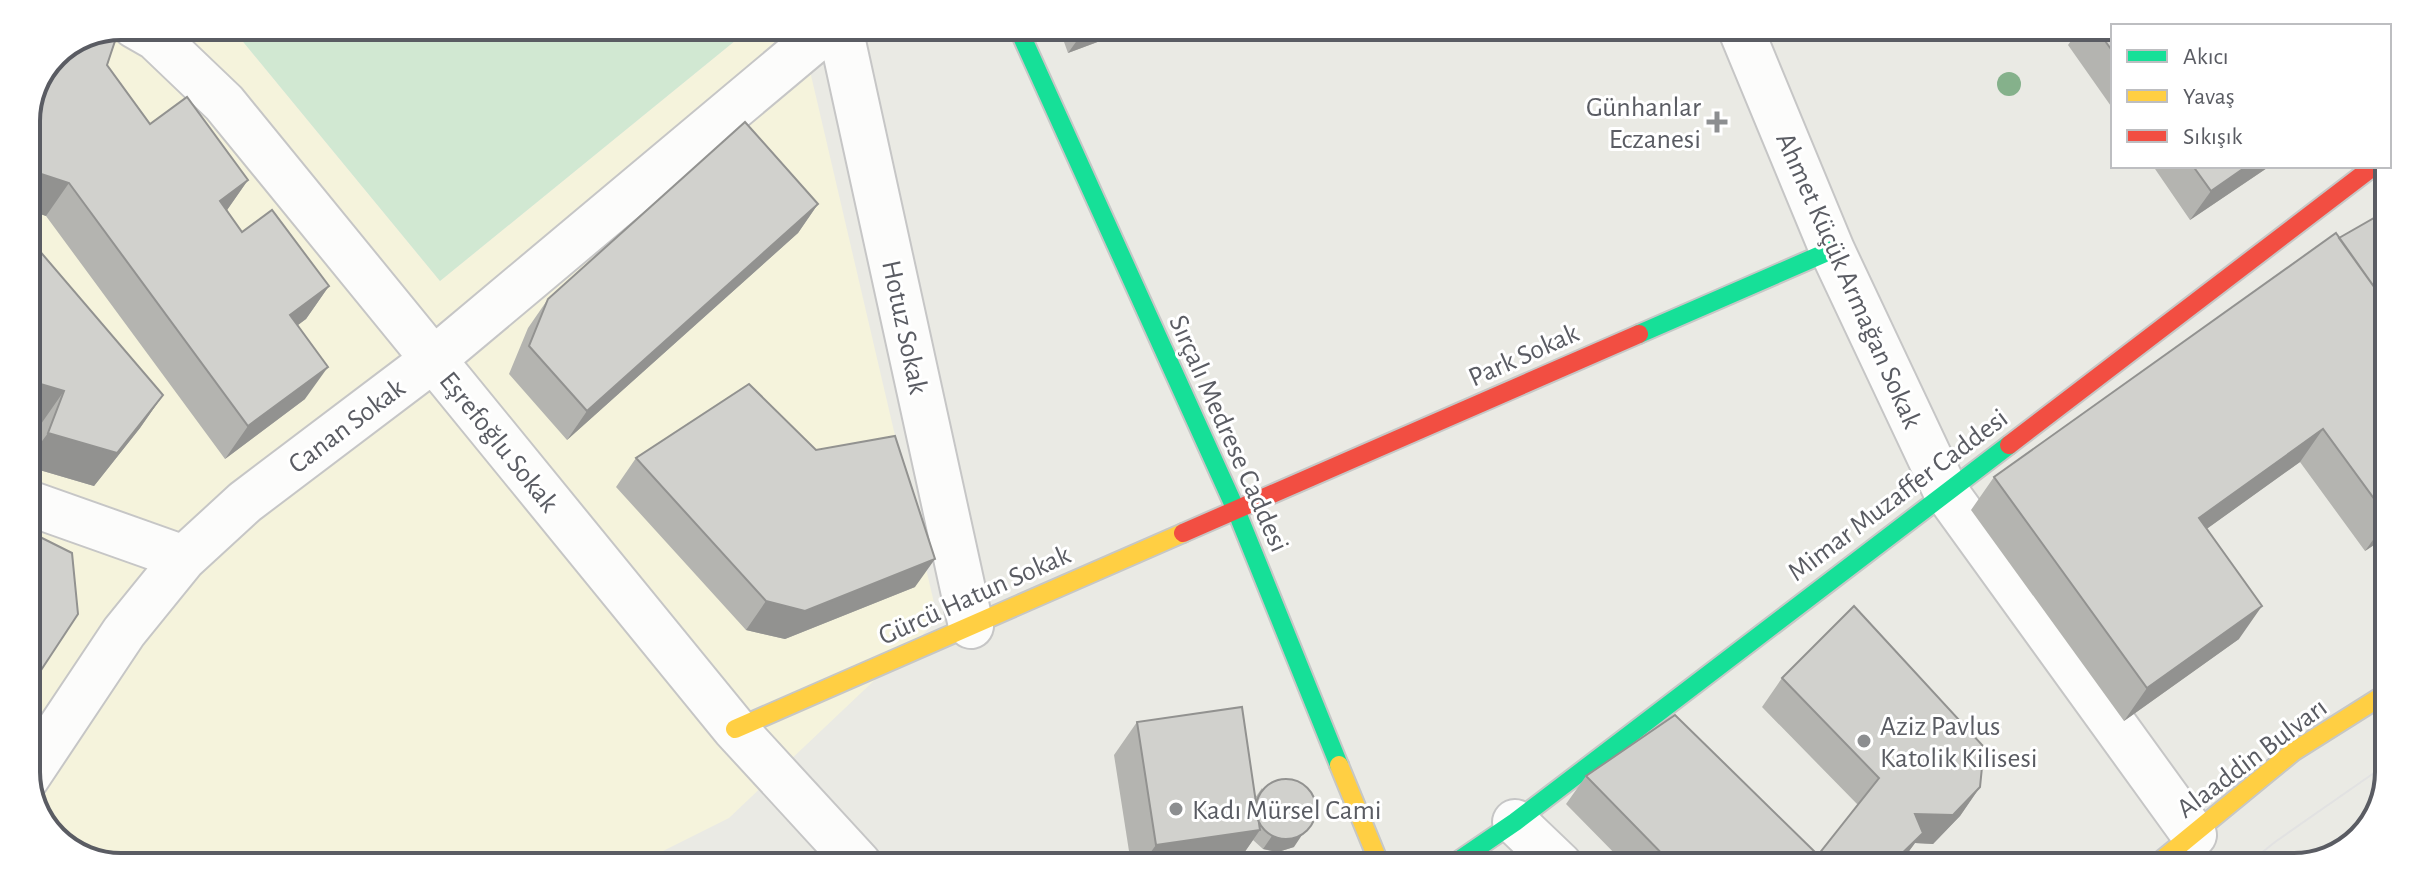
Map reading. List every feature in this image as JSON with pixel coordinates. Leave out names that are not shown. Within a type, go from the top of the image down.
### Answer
[{"type":"street","name":"Eşrefoğlu Sokak","points":[[158,40],[224,103],[735,729],[849,853]]},
{"type":"street","name":"Canan Sokak","points":[[40,758],[124,632],[184,558],[245,502],[434,359],[815,40]]},
{"type":"street","name":"Hotuz Sokak","points":[[843,40],[971,626]]},
{"type":"street","name":"Sırçalı Medrese Caddesi","points":[[1023,40],[1236,510],[1375,853]]},
{"type":"street","name":"Ahmet Küçük Armağan Sokak","points":[[1745,40],[1832,250],[1946,492],[2194,835]]},
{"type":"street","name":"Mimar Muzaffer Caddesi","points":[[1470,853],[1515,822],[2371,168]]},
{"type":"street","name":"Park Sokak","points":[[1236,510],[1832,250]]},
{"type":"street","points":[[40,507],[184,558]]},
{"type":"street","name":"Gürcü Hatun Sokak","points":[[735,729],[1236,510]]},
{"type":"street","name":"Alaaddin Bulvarı","points":[[2171,853],[2293,752],[2375,700]]},
{"type":"street","points":[[1515,822],[1547,853]]},
{"type":"shaded area","points":[[242,40],[440,281],[736,40],[803,40],[938,620],[729,818],[659,853],[121,853],[85,845],[64,829],[46,803],[40,777],[40,121],[46,90],[64,64],[90,46],[105,42]]},
{"type":"green space","points":[[242,40],[736,40],[440,281]]},
{"type":"building","points":[[115,41],[107,65],[150,124],[187,97],[248,180],[220,201],[242,232],[272,210],[329,286],[290,315],[328,367],[248,426],[69,183],[40,174],[40,121],[46,90],[64,64],[76,54],[90,46]]},
{"type":"building","points":[[745,122],[818,204],[587,411],[529,346],[548,299]]},
{"type":"building","points":[[2194,168],[2244,168],[2211,191]]},
{"type":"building","points":[[2375,217],[2375,288],[2339,238]]},
{"type":"building","points":[[2336,233],[2375,288],[2375,500],[2323,429],[2199,518],[2262,606],[2147,688],[1994,477]]},
{"type":"building","points":[[40,251],[163,395],[117,453],[48,433],[64,391],[40,384]]},
{"type":"building","points":[[749,384],[816,450],[895,436],[935,559],[805,611],[766,601],[636,458]]},
{"type":"building","points":[[40,537],[72,553],[78,614],[40,672]]},
{"type":"building","points":[[1854,606],[1984,747],[1980,787],[1953,815],[1915,814],[1923,833],[1902,853],[1820,853],[1879,778],[1782,678]]},
{"type":"building","points":[[1242,707],[1260,830],[1156,845],[1137,722]]},
{"type":"building","points":[[1675,715],[1816,853],[1661,853],[1586,776]]},
{"type":"building","points":[[1286,779],[1297,781],[1307,788],[1314,798],[1314,820],[1307,830],[1297,837],[1286,839],[1275,837],[1265,830],[1258,820],[1256,809],[1258,798],[1265,788],[1275,781]]},
{"type":"tram line","points":[[2261,853],[2375,772]]},
{"type":"traffic: fast","points":[[1023,40],[1236,510],[1339,765]]},
{"type":"traffic: fast","points":[[1639,334],[1832,250]]},
{"type":"traffic: fast","points":[[1470,853],[1515,822],[2009,445]]},
{"type":"traffic: slow","points":[[735,729],[1183,533]]},
{"type":"traffic: slow","points":[[2170,853],[2293,752],[2375,700]]},
{"type":"traffic: slow","points":[[1339,765],[1375,853]]},
{"type":"traffic: jam","points":[[2009,445],[2371,168]]},
{"type":"traffic: jam","points":[[1183,533],[1639,334]]},
{"type":"place","name":"Günhanlar Eczanesi","points":[[1717,122]]},
{"type":"place","name":"Aziz Pavlus Katolik Kilisesi","points":[[1864,741]]},
{"type":"place","name":"Kadı Mürsel Cami","points":[[1176,809]]}]
